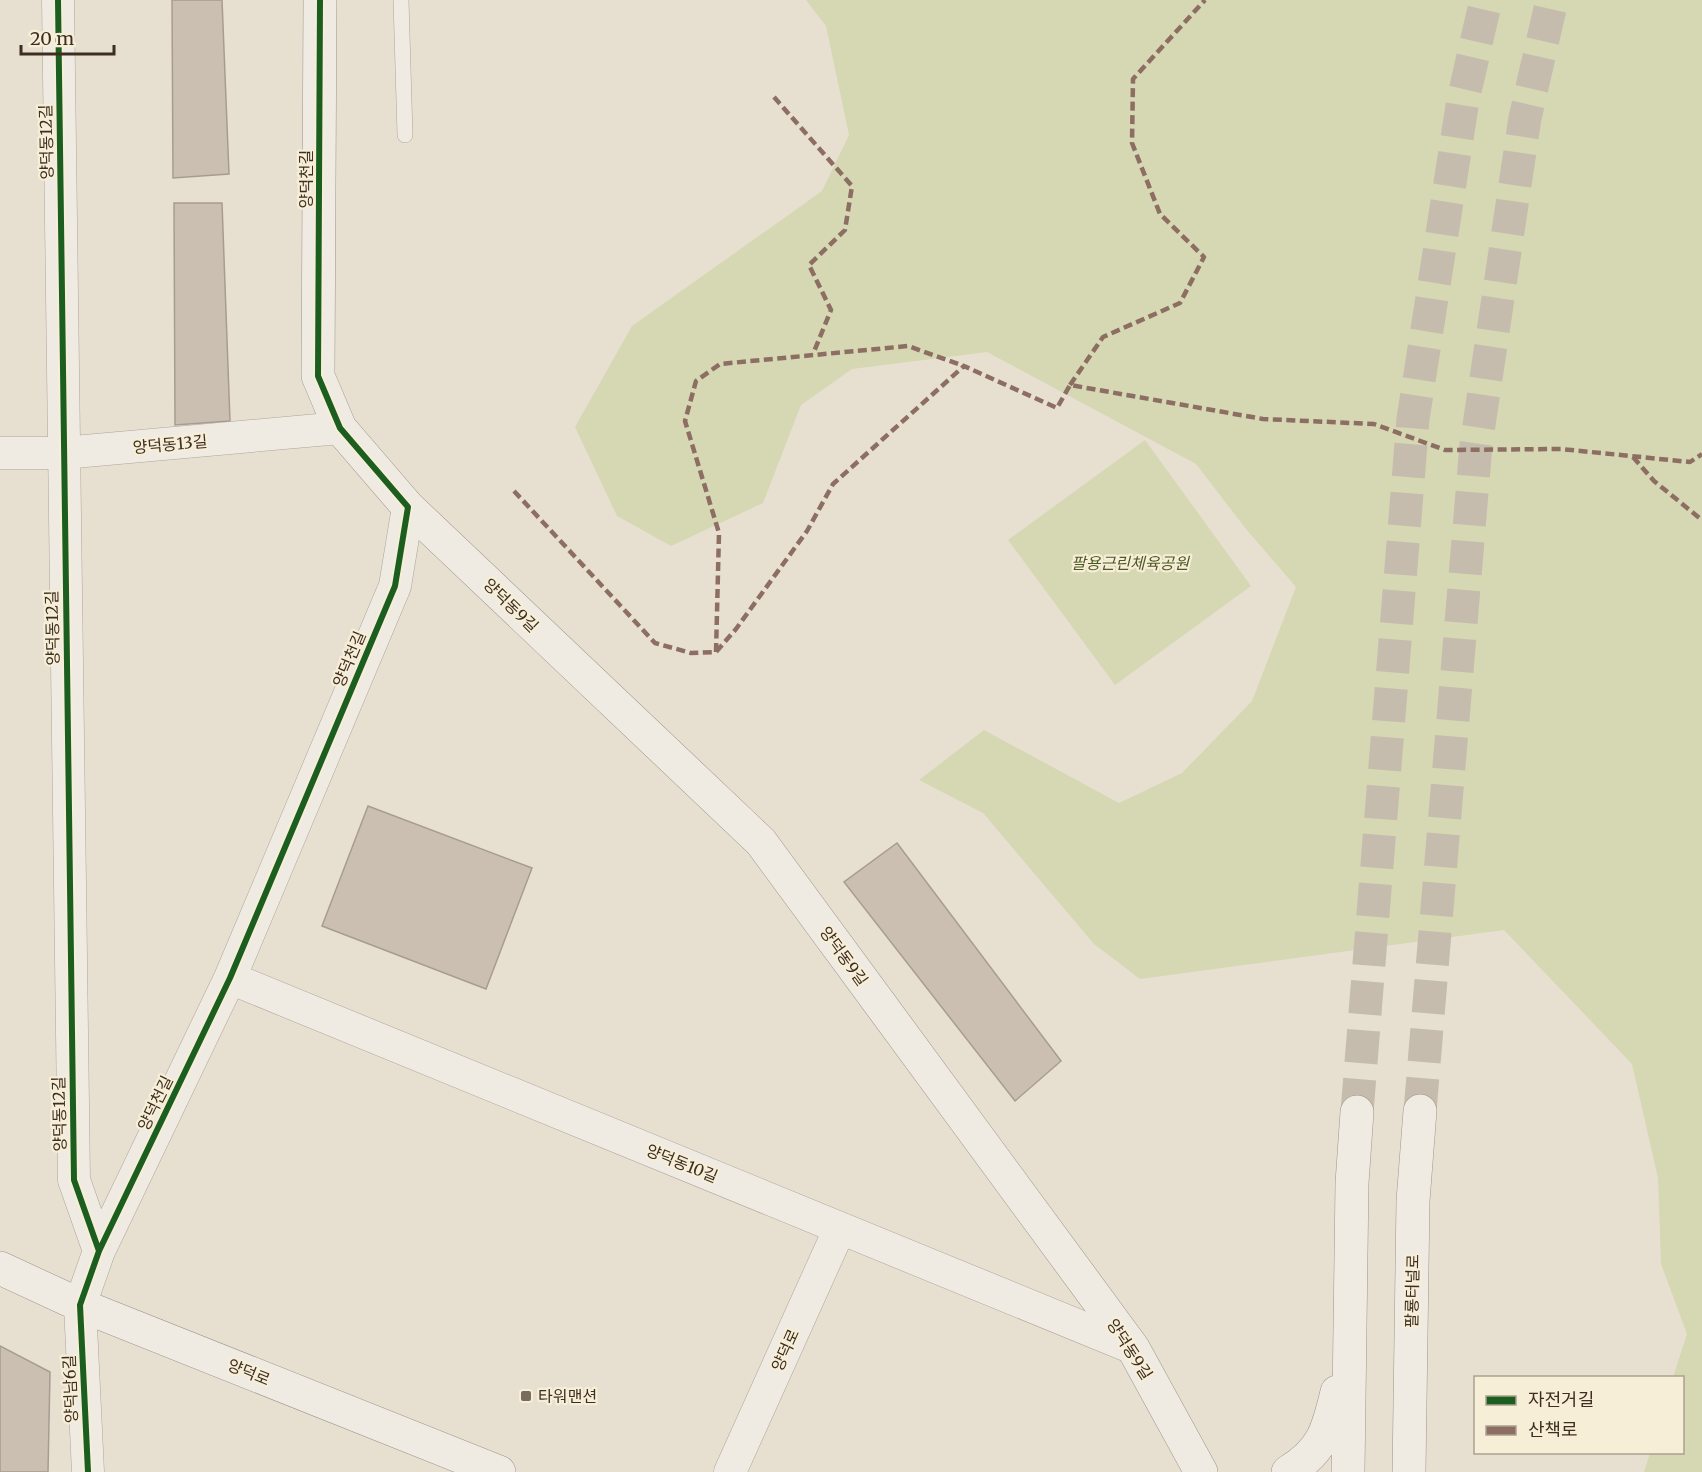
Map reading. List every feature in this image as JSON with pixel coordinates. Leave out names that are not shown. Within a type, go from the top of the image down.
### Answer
[{"type":"main road","name":"양덕천길","points":[[320,0],[318,376],[340,428],[408,507]]},
{"type":"main road","name":"양덕동9길","points":[[408,507],[760,842],[1133,1348],[1201,1472]]},
{"type":"main road","name":"팔룡터널로","points":[[1409,1472],[1413,1201],[1420,1111]]},
{"type":"main road","points":[[1347,1472],[1352,1183],[1357,1112]]},
{"type":"main road","name":"양덕로","points":[[0,1268],[80,1305],[499,1472]]},
{"type":"main road","points":[[1288,1472],[1312,1454],[1329,1429],[1340,1381],[1350,1316]]},
{"type":"main road","points":[[1412,1332],[1429,1472]]},
{"type":"main road","points":[[1182,1438],[1214,1472]]},
{"type":"street","name":"양덕동12길","points":[[58,0],[74,1180],[99,1251]]},
{"type":"street","name":"양덕동13길","points":[[0,453],[63,453],[340,428]]},
{"type":"street","name":"양덕천길","points":[[80,1305],[99,1251],[230,978],[394,586],[408,507]]},
{"type":"street","name":"양덕동10길","points":[[230,978],[1133,1348]]},
{"type":"street","name":"양덕로","points":[[730,1472],[840,1228]]},
{"type":"street","name":"양덕남6길","points":[[80,1305],[87,1472]]},
{"type":"lane","points":[[401,0],[405,135]]},
{"type":"green space","points":[[806,0],[1702,0],[1702,1472],[1644,1472],[1650,1454],[1684,1454],[1684,1376],[1673,1376],[1687,1334],[1661,1264],[1658,1178],[1632,1064],[1504,930],[1140,979],[1094,944],[983,813],[919,780],[984,730],[1119,803],[1182,773],[1252,701],[1296,587],[1246,529],[1196,464],[987,352],[852,369],[801,405],[763,503],[671,546],[617,516],[575,427],[632,326],[822,191],[849,135],[826,26]]},
{"type":"green space","name":"팔용근린체육공원","points":[[1145,440],[1251,586],[1115,685],[1008,540]]},
{"type":"building","points":[[172,0],[222,0],[229,174],[173,178]]},
{"type":"building","points":[[174,203],[222,203],[230,421],[175,425]]},
{"type":"building","points":[[368,806],[532,868],[486,989],[322,926]]},
{"type":"building","points":[[897,843],[1061,1061],[1015,1101],[844,882]]},
{"type":"building","points":[[0,1346],[50,1372],[48,1472],[0,1472]]},
{"type":"tunnel","points":[[1357,1112],[1413,419],[1463,100],[1486,0]]},
{"type":"tunnel","points":[[1420,1111],[1476,445],[1525,118],[1552,0]]},
{"type":"marked path","points":[[1070,385],[1103,337],[1180,303],[1204,257],[1160,214],[1132,143],[1133,79],[1205,0]]},
{"type":"marked path","points":[[774,97],[852,186],[845,230],[809,265],[831,310],[813,354]]},
{"type":"marked path","points":[[716,652],[719,533],[685,421],[696,381],[720,364],[908,346],[964,366]]},
{"type":"marked path","points":[[514,491],[655,643],[691,653],[716,652],[736,629],[807,531],[833,484],[964,366],[1057,408],[1070,385],[1263,419],[1374,424],[1445,450],[1561,449],[1690,462],[1702,454]]},
{"type":"marked path","points":[[1633,457],[1654,481],[1702,520]]},
{"type":"cycle path","points":[[58,0],[74,1180],[99,1251]]},
{"type":"cycle path","points":[[88,1472],[80,1305],[99,1251],[230,978],[395,586],[408,507],[340,428],[318,376],[320,0]]},
{"type":"place","name":"타워맨션","points":[[526,1396]]}]
